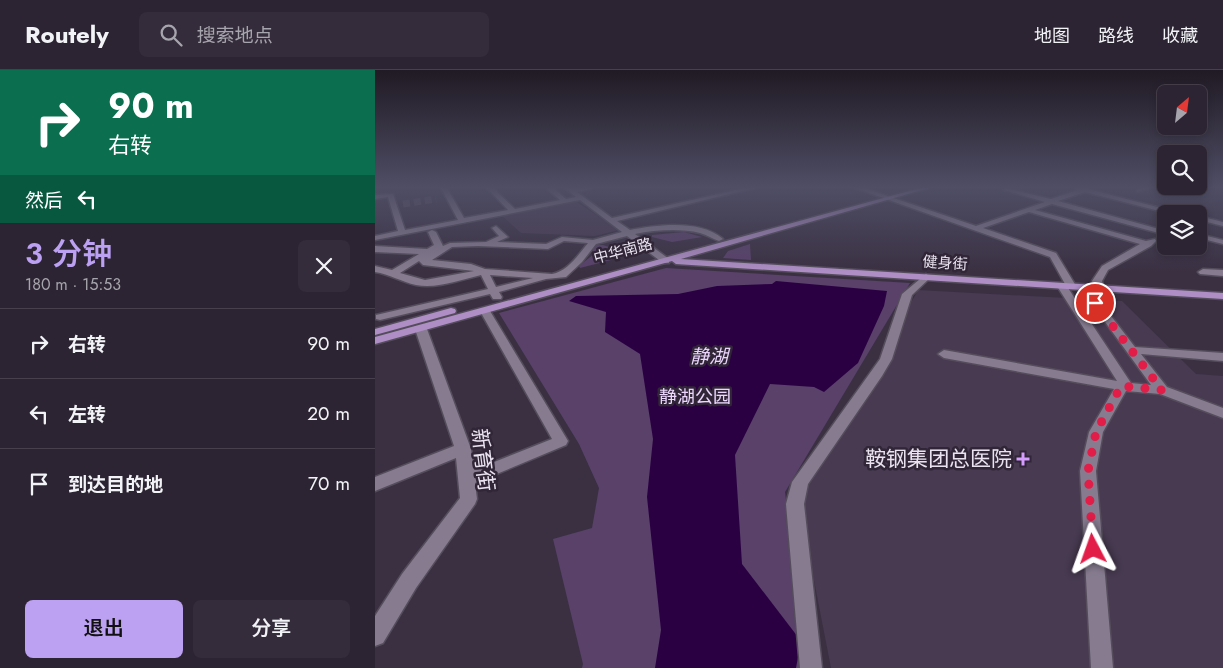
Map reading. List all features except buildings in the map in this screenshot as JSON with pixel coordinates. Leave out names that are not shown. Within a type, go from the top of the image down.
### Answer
[{"type":"main road","name":"中华南路","points":[[662,258],[719,239],[809,216]]},
{"type":"main road","name":"中华南路","points":[[375,332],[496,295],[705,250],[820,216]]},
{"type":"main road","name":"健身街","points":[[662,258],[1223,296]]},
{"type":"main road","points":[[375,341],[485,311],[662,258]]},
{"type":"street","points":[[397,216],[402,233]]},
{"type":"street","points":[[458,216],[462,222]]},
{"type":"street","points":[[375,238],[490,216]]},
{"type":"street","points":[[605,216],[662,258]]},
{"type":"street","points":[[611,220],[628,216]]},
{"type":"street","points":[[940,216],[1053,254],[1066,286],[1125,387]]},
{"type":"street","points":[[977,228],[1012,216]]},
{"type":"street","points":[[1050,216],[1148,244]]},
{"type":"street","points":[[1105,216],[1157,230]]},
{"type":"street","points":[[1207,220],[1223,224]]},
{"type":"street","points":[[478,244],[504,237],[496,228]]},
{"type":"street","points":[[551,277],[484,272],[471,268],[423,262],[450,245],[548,246],[562,239],[593,242],[650,229],[690,229],[705,232],[719,239]]},
{"type":"street","points":[[394,273],[439,246],[432,232]]},
{"type":"street","points":[[1099,288],[1097,281],[1105,268],[1157,238]]},
{"type":"street","points":[[1207,238],[1223,242]]},
{"type":"street","points":[[380,318],[496,295],[551,277],[563,275],[579,260],[593,242]]},
{"type":"street","points":[[375,249],[428,252]]},
{"type":"street","points":[[375,270],[394,273],[418,282],[433,282],[484,272]]},
{"type":"street","points":[[484,272],[496,295]]},
{"type":"street","points":[[1203,272],[1223,273]]},
{"type":"street","points":[[811,668],[795,504],[800,482],[876,376],[886,359],[907,294],[926,277]]},
{"type":"street","points":[[1083,287],[1162,390]]},
{"type":"street","points":[[467,480],[561,440],[485,311]]},
{"type":"street","name":"新育街","points":[[375,635],[409,581],[469,499],[463,449],[421,328]]},
{"type":"street","points":[[1131,350],[1223,357]]},
{"type":"street","points":[[944,354],[1125,387],[1162,390],[1223,414]]},
{"type":"street","points":[[1102,668],[1088,471],[1096,432],[1125,387]]},
{"type":"street","points":[[375,484],[463,449]]},
{"type":"shaded area","points":[[502,216],[598,216],[619,230],[595,236],[521,233]]},
{"type":"shaded area","name":"鞍钢集团总医院","points":[[918,290],[1122,301],[1196,374],[1223,376],[1223,668],[831,668],[798,498],[847,419]]},
{"type":"green space","points":[[684,232],[702,237],[672,242],[652,237],[652,235]]},
{"type":"green space","points":[[750,244],[751,260],[723,258],[728,251]]},
{"type":"green space","points":[[603,245],[618,250],[619,254],[611,260],[580,268],[579,266],[594,254],[592,247]]},
{"type":"green space","name":"静湖公园","points":[[666,268],[910,283],[785,492],[799,603],[803,668],[582,668],[583,664],[553,539],[592,528],[599,488],[579,444],[499,313]]},
{"type":"water","name":"静湖","points":[[776,281],[887,291],[884,306],[858,363],[824,392],[814,387],[770,384],[735,455],[742,564],[801,641],[796,668],[655,668],[661,630],[647,497],[653,439],[640,354],[605,332],[606,312],[569,301],[576,296],[678,294],[717,286],[772,284]]},
{"type":"place","name":"鞍钢集团总医院","points":[[1023,459]]},
{"type":"route","points":[[1093,549],[1088,471],[1096,432],[1121,386],[1162,390],[1095,303]]}]
